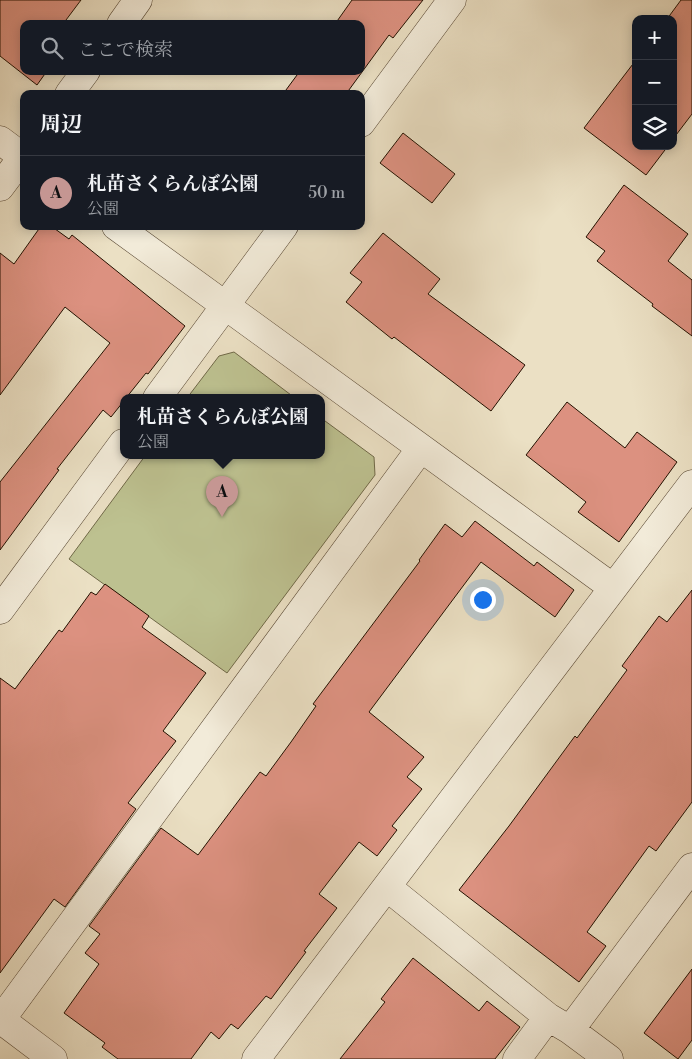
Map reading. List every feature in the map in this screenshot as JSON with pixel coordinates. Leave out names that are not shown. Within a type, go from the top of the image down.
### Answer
[{"type":"street","points":[[124,20],[138,0]]},
{"type":"street","points":[[365,118],[452,0]]},
{"type":"street","points":[[72,90],[83,75]]},
{"type":"street","points":[[0,140],[20,155]]},
{"type":"street","points":[[0,187],[20,161]]},
{"type":"street","points":[[121,230],[612,587]]},
{"type":"street","points":[[160,394],[281,230]]},
{"type":"street","points":[[0,610],[120,447]]},
{"type":"street","points":[[53,1059],[0,1020],[421,448]]},
{"type":"street","points":[[256,1059],[612,587],[692,484]]},
{"type":"street","points":[[517,1059],[559,1023],[692,868]]},
{"type":"street","points":[[387,887],[559,1023],[609,1059]]},
{"type":"green space","points":[[234,352],[290,394],[190,394],[219,356]]},
{"type":"green space","points":[[325,421],[374,457],[375,475],[227,673],[69,559],[143,459],[325,459]]},
{"type":"building","points":[[0,0],[81,0],[66,20],[20,20],[20,72],[0,56]]},
{"type":"building","points":[[352,0],[423,0],[393,38],[389,35],[365,68],[365,20],[338,20]]},
{"type":"building","points":[[681,0],[692,0],[692,114],[677,134],[677,15],[670,15]]},
{"type":"building","points":[[632,65],[632,150],[665,150],[646,175],[584,128]]},
{"type":"building","points":[[24,75],[44,75],[37,85]]},
{"type":"building","points":[[297,75],[360,75],[349,90],[286,90]]},
{"type":"building","points":[[403,133],[455,174],[432,203],[380,163]]},
{"type":"building","points":[[624,185],[688,234],[668,261],[692,280],[692,336],[597,261],[605,251],[586,237]]},
{"type":"building","points":[[38,230],[57,230],[69,239],[72,235],[185,326],[148,374],[146,373],[129,394],[120,394],[120,406],[111,417],[103,410],[57,469],[59,470],[0,550],[0,482],[110,343],[65,307],[0,395],[0,253],[14,264]]},
{"type":"building","points":[[383,233],[440,279],[428,294],[525,365],[491,411],[394,337],[392,339],[346,302],[362,282],[350,273]]},
{"type":"building","points":[[567,402],[625,448],[637,432],[677,462],[619,542],[578,512],[586,502],[526,455]]},
{"type":"building","points":[[475,521],[534,566],[537,562],[574,590],[555,617],[481,562],[369,712],[424,757],[407,777],[422,789],[392,826],[397,830],[377,856],[359,842],[319,894],[337,908],[271,999],[266,996],[238,1029],[231,1024],[219,1039],[211,1032],[191,1059],[118,1059],[102,1047],[105,1043],[64,1013],[99,964],[85,953],[100,934],[89,926],[161,828],[198,855],[260,772],[266,776],[316,706],[313,704],[420,561],[445,524],[462,537]]},
{"type":"building","points":[[105,584],[149,616],[142,627],[206,673],[163,731],[176,741],[128,803],[136,809],[65,907],[54,899],[0,973],[0,678],[15,689],[59,630],[62,632],[91,592],[96,595]]},
{"type":"building","points":[[692,590],[692,802],[656,851],[649,846],[587,932],[606,946],[579,982],[459,890],[575,736],[577,738],[627,670],[622,666],[659,616],[667,622]]},
{"type":"building","points":[[413,958],[479,1011],[487,1001],[520,1027],[495,1059],[340,1059],[385,1002],[381,999]]},
{"type":"building","points":[[692,969],[692,1040],[678,1059],[644,1033]]},
{"type":"place","name":"札苗さくらんぼ公園","points":[[222,517]]}]
